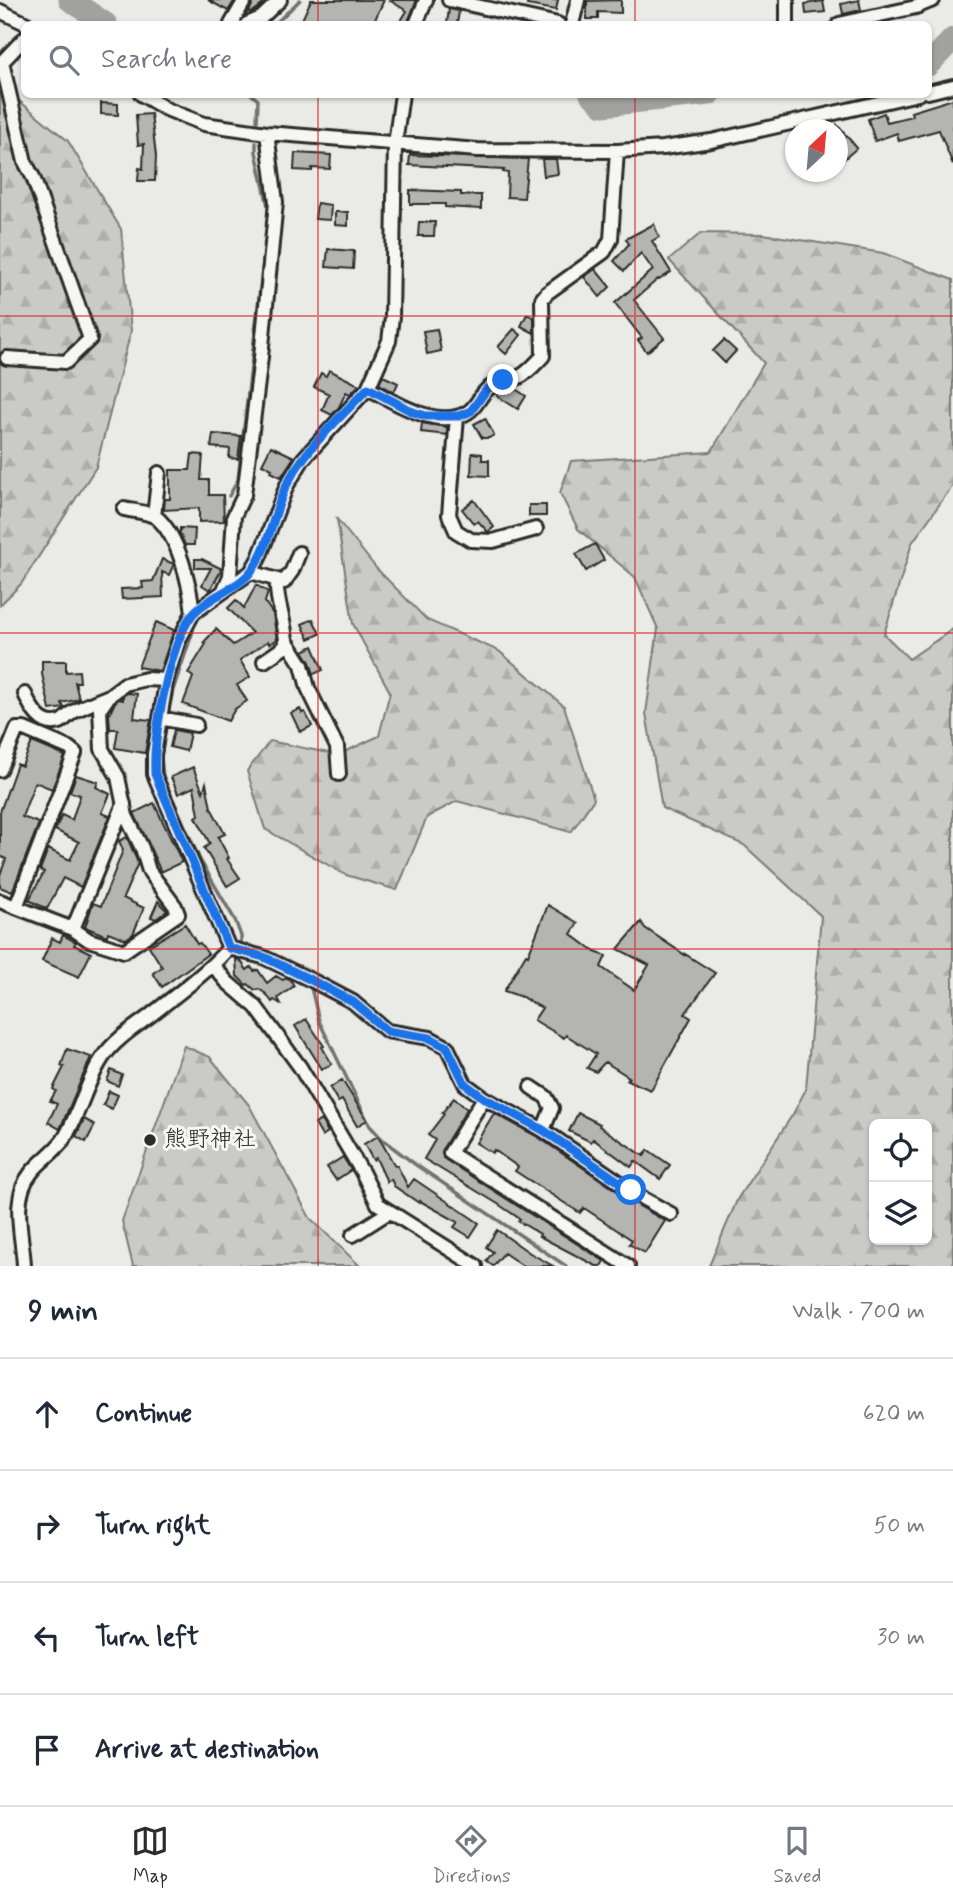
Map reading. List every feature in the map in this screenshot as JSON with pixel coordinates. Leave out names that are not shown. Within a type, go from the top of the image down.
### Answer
[{"type":"street","points":[[233,21],[245,0]]},
{"type":"street","points":[[254,21],[280,0]]},
{"type":"street","points":[[417,21],[426,0]]},
{"type":"street","points":[[449,0],[544,21]]},
{"type":"street","points":[[573,21],[578,0]]},
{"type":"street","points":[[787,0],[787,21]]},
{"type":"street","points":[[853,21],[916,7],[933,0]]},
{"type":"street","points":[[0,11],[21,21]]},
{"type":"street","points":[[7,358],[66,362],[90,339],[33,177],[25,162],[2,62],[21,41]]},
{"type":"street","points":[[932,91],[953,86]]},
{"type":"street","points":[[148,98],[166,109],[204,124],[267,133],[478,150],[617,151],[711,141],[900,98]]},
{"type":"street","points":[[229,948],[155,774],[154,754],[166,718],[166,680],[179,640],[193,613],[251,572],[259,558],[286,485],[325,434],[368,388],[389,341],[392,317],[395,144],[402,98]]},
{"type":"street","points":[[222,593],[230,576],[234,516],[244,495],[275,215],[276,202],[267,133]]},
{"type":"street","points":[[368,388],[413,412],[426,416],[457,416],[471,411],[487,389],[503,380],[518,378],[543,356],[542,299],[604,252],[611,239],[617,151]]},
{"type":"street","points":[[457,416],[449,515],[456,531],[471,540],[493,541],[537,530]]},
{"type":"street","points":[[154,516],[159,473]]},
{"type":"street","points":[[124,509],[154,516],[169,532],[180,556],[193,613]]},
{"type":"street","points":[[251,572],[284,582],[299,553]]},
{"type":"street","points":[[264,661],[286,646],[281,604],[276,592],[278,581]]},
{"type":"street","points":[[286,640],[302,665],[308,688],[337,747],[339,774]]},
{"type":"street","points":[[25,694],[40,718],[50,724],[63,722],[71,713],[109,696],[125,684],[146,679],[166,680]]},
{"type":"street","points":[[0,901],[73,929],[89,940],[124,951],[177,914],[175,906],[149,870],[142,848],[126,816],[118,777],[102,749],[100,709],[109,696]]},
{"type":"street","points":[[166,718],[196,726]]},
{"type":"street","points":[[0,770],[17,729],[69,748],[75,753],[16,907]]},
{"type":"street","points":[[73,929],[124,804]]},
{"type":"street","points":[[24,1266],[24,1246],[18,1229],[24,1181],[63,1140],[104,1056],[120,1039],[213,965],[229,948]]},
{"type":"street","points":[[229,948],[264,957],[343,996],[387,1031],[430,1038],[447,1047],[465,1084],[484,1098],[543,1130],[637,1195],[671,1214]]},
{"type":"street","points":[[213,965],[227,982],[256,1007],[300,1066],[378,1204],[477,1266]]},
{"type":"street","points":[[531,1087],[545,1097],[552,1108],[543,1130]]},
{"type":"street","points":[[484,1098],[450,1153],[628,1266]]},
{"type":"street","points":[[352,1235],[389,1212]]},
{"type":"green space","points":[[0,85],[68,141],[121,229],[131,331],[96,467],[21,584],[0,605]]},
{"type":"green space","points":[[701,233],[763,234],[883,253],[953,280],[953,485],[912,543],[884,634],[909,659],[953,629],[953,1266],[709,1266],[738,1198],[793,1114],[806,1089],[821,916],[744,845],[662,808],[646,713],[658,629],[635,577],[578,529],[560,493],[571,461],[711,452],[764,363],[669,260]]},
{"type":"green space","points":[[337,519],[377,569],[427,620],[499,651],[564,706],[594,799],[571,832],[457,801],[427,817],[397,890],[346,875],[265,829],[247,771],[270,741],[338,755],[379,736],[390,692],[353,624]]},
{"type":"green space","points":[[184,1046],[210,1057],[249,1105],[310,1218],[360,1266],[133,1266],[122,1221]]},
{"type":"building","points":[[208,0],[235,0],[228,11]]},
{"type":"building","points":[[254,0],[264,0],[262,5],[251,13],[249,12]]},
{"type":"building","points":[[311,0],[384,0],[374,21],[301,21]]},
{"type":"building","points":[[389,0],[417,0],[408,21],[401,21],[407,11]]},
{"type":"building","points":[[528,0],[558,0],[556,10],[527,5]]},
{"type":"building","points":[[621,0],[621,13],[598,12],[598,19],[587,19],[587,1]]},
{"type":"building","points":[[859,0],[861,10],[843,14],[841,4]]},
{"type":"building","points":[[823,1],[825,12],[806,14],[805,4]]},
{"type":"building","points":[[449,9],[459,11],[457,21],[447,21]]},
{"type":"building","points":[[953,99],[953,165],[939,130],[899,141],[897,133],[875,141],[868,119],[884,113],[887,122],[912,116],[911,112]]},
{"type":"building","points":[[101,103],[118,104],[118,115],[101,114]]},
{"type":"building","points":[[151,114],[156,156],[155,181],[138,181],[139,168],[143,169],[144,144],[138,145],[136,115]]},
{"type":"building","points":[[848,138],[857,148],[848,156]]},
{"type":"building","points":[[295,153],[331,155],[330,169],[294,170]]},
{"type":"building","points":[[410,155],[528,159],[524,198],[507,197],[508,173],[503,172],[504,170],[409,165]]},
{"type":"building","points":[[542,159],[556,159],[558,174],[544,176]]},
{"type":"building","points":[[410,190],[481,195],[481,209],[445,207],[445,204],[410,204]]},
{"type":"building","points":[[317,203],[331,205],[330,220],[315,219]]},
{"type":"building","points":[[335,212],[348,212],[348,226],[335,225]]},
{"type":"building","points":[[419,222],[435,222],[434,236],[418,236]]},
{"type":"building","points":[[654,224],[659,237],[652,241],[671,272],[658,279],[634,300],[664,338],[647,352],[638,340],[642,338],[615,303],[653,270],[641,253],[624,271],[614,261],[629,244],[626,239]]},
{"type":"building","points":[[328,249],[354,251],[353,269],[326,267]]},
{"type":"building","points":[[595,269],[610,287],[600,297],[584,277]]},
{"type":"building","points":[[527,314],[534,318],[534,333],[521,326]]},
{"type":"building","points":[[437,329],[441,351],[427,354],[423,331]]},
{"type":"building","points":[[514,329],[521,335],[506,354],[498,347]]},
{"type":"building","points":[[724,340],[736,351],[725,363],[713,351]]},
{"type":"building","points":[[329,370],[359,385],[350,394],[346,392],[332,415],[322,410],[329,394],[314,387],[321,373],[326,376]]},
{"type":"building","points":[[383,376],[398,383],[394,392],[379,384]]},
{"type":"building","points":[[514,388],[526,396],[518,409],[497,396],[499,392]]},
{"type":"building","points":[[485,418],[494,435],[489,438],[482,438],[474,424]]},
{"type":"building","points":[[422,423],[447,427],[447,435],[421,432]]},
{"type":"building","points":[[213,434],[241,436],[238,459],[229,458],[230,449],[211,447]]},
{"type":"building","points":[[271,446],[294,457],[281,477],[262,464]]},
{"type":"building","points":[[472,453],[482,454],[482,460],[489,460],[489,476],[471,475]]},
{"type":"building","points":[[192,454],[203,455],[201,480],[209,480],[209,495],[223,495],[224,521],[199,522],[199,508],[164,510],[165,499],[170,499],[170,470],[190,470]]},
{"type":"building","points":[[474,500],[494,527],[488,532],[478,521],[474,524],[462,509]]},
{"type":"building","points":[[529,505],[546,505],[546,516],[529,516]]},
{"type":"building","points":[[180,528],[195,529],[194,545],[185,545]]},
{"type":"building","points":[[595,544],[604,560],[586,571],[576,554]]},
{"type":"building","points":[[162,559],[174,564],[169,575],[162,572],[163,597],[122,599],[121,589],[143,588],[142,582],[153,581]]},
{"type":"building","points":[[195,559],[202,559],[222,569],[210,590],[202,585],[211,568],[195,568]]},
{"type":"building","points":[[256,585],[268,592],[265,602],[273,614],[277,640],[269,644],[268,641],[240,660],[250,677],[237,685],[247,701],[235,709],[228,721],[183,704],[193,677],[188,673],[206,644],[204,642],[216,629],[233,645],[252,633],[228,608],[236,600],[244,608]]},
{"type":"building","points":[[313,619],[320,634],[309,639],[302,624]]},
{"type":"building","points":[[156,622],[174,630],[160,671],[138,667]]},
{"type":"building","points":[[313,646],[323,670],[314,674],[303,651]]},
{"type":"building","points":[[42,661],[66,661],[66,672],[79,671],[80,682],[75,682],[79,699],[62,703],[64,708],[50,710]]},
{"type":"building","points":[[127,693],[137,694],[134,718],[151,720],[145,753],[115,748],[118,729],[110,729],[109,715],[115,702],[123,700]]},
{"type":"building","points":[[300,709],[302,713],[305,712],[312,726],[300,732],[291,713]]},
{"type":"building","points":[[174,730],[190,733],[186,751],[170,747]]},
{"type":"building","points":[[32,742],[65,756],[52,789],[35,782],[22,817],[39,823],[12,892],[0,887],[0,875],[6,859],[0,856],[0,812],[17,764],[22,766]]},
{"type":"building","points":[[193,767],[203,792],[206,783],[211,808],[225,834],[218,837],[229,858],[227,859],[240,878],[227,886],[204,848],[210,844],[196,817],[199,815],[194,787],[178,794],[171,777]]},
{"type":"building","points":[[76,775],[98,782],[96,787],[110,794],[102,813],[110,816],[81,887],[63,878],[47,909],[29,900],[44,872],[40,870],[48,849],[70,860],[79,842],[55,830],[62,815],[72,820],[80,795],[70,792]]},
{"type":"building","points":[[154,803],[182,862],[161,872],[134,813]]},
{"type":"building","points":[[127,837],[138,863],[123,898],[144,908],[133,934],[126,939],[108,932],[107,936],[85,927],[93,903],[101,906],[123,850],[119,841]]},
{"type":"building","points":[[158,901],[167,911],[156,919],[151,917]]},
{"type":"building","points":[[548,905],[578,923],[571,934],[595,952],[606,956],[601,967],[634,990],[649,965],[618,949],[641,922],[645,928],[715,973],[685,1014],[691,1018],[651,1090],[627,1080],[629,1077],[605,1062],[596,1072],[587,1068],[596,1054],[566,1035],[564,1038],[534,1020],[542,1008],[504,991],[526,954],[528,955]]},
{"type":"building","points":[[185,924],[197,944],[200,943],[208,954],[162,987],[153,973],[162,967],[149,946]]},
{"type":"building","points":[[63,935],[76,942],[74,945],[91,953],[79,977],[42,961],[52,938],[60,942]]},
{"type":"building","points":[[236,959],[240,960],[247,970],[251,967],[254,971],[258,970],[267,983],[276,976],[283,980],[290,979],[294,986],[278,998],[281,1004],[274,1000],[272,1002],[266,994],[246,985],[237,976]]},
{"type":"building","points":[[306,1019],[332,1064],[322,1069],[295,1026]]},
{"type":"building","points":[[67,1049],[91,1057],[60,1129],[48,1122],[57,1104],[50,1101],[64,1067],[61,1066]]},
{"type":"building","points":[[111,1070],[122,1075],[118,1086],[107,1081]]},
{"type":"building","points":[[342,1080],[367,1120],[357,1126],[342,1100],[338,1102],[330,1088]]},
{"type":"building","points":[[109,1091],[118,1095],[112,1109],[103,1105]]},
{"type":"building","points":[[454,1098],[467,1109],[443,1148],[443,1158],[604,1261],[601,1266],[596,1266],[539,1236],[540,1234],[518,1221],[520,1219],[498,1204],[424,1159],[435,1140],[428,1135]]},
{"type":"building","points":[[494,1113],[538,1137],[665,1221],[645,1253],[629,1244],[632,1240],[584,1208],[580,1213],[515,1171],[518,1167],[494,1150],[492,1153],[476,1143]]},
{"type":"building","points":[[578,1113],[600,1124],[599,1126],[644,1156],[648,1150],[670,1165],[660,1179],[635,1161],[631,1167],[593,1139],[591,1142],[569,1131]]},
{"type":"building","points":[[84,1119],[95,1125],[86,1142],[76,1136]]},
{"type":"building","points":[[321,1120],[328,1132],[322,1136],[315,1124]]},
{"type":"building","points":[[378,1136],[408,1187],[414,1179],[479,1223],[470,1237],[454,1227],[458,1222],[420,1201],[419,1203],[394,1186],[391,1179],[387,1182],[376,1158],[373,1160],[364,1144]]},
{"type":"building","points":[[343,1157],[351,1170],[336,1180],[327,1167]]},
{"type":"building","points":[[497,1230],[553,1266],[523,1266],[504,1253],[493,1266],[486,1261],[493,1252],[486,1247]]},
{"type":"waterway","points":[[70,0],[102,21]]},
{"type":"waterway","points":[[278,21],[300,0]]},
{"type":"waterway","points":[[932,61],[953,39]]},
{"type":"waterway","points":[[256,98],[258,100],[257,121]]},
{"type":"waterway","points":[[595,98],[603,105],[670,98]]},
{"type":"waterway","points":[[229,496],[238,480],[269,210],[256,143]]},
{"type":"waterway","points":[[168,715],[173,690],[193,631]]},
{"type":"waterway","points":[[166,723],[161,758],[163,777],[200,860],[235,920],[241,936],[241,948]]},
{"type":"waterway","points":[[310,983],[319,1021],[370,1126],[383,1140],[416,1165],[566,1266]]},
{"type":"place","name":"熊野神社","points":[[150,1140]]},
{"type":"route","points":[[503,380],[487,389],[471,411],[459,416],[426,416],[413,412],[368,388],[325,434],[303,459],[286,485],[259,558],[251,572],[193,613],[179,640],[166,680],[154,754],[155,774],[229,948],[264,957],[353,1002],[387,1031],[430,1038],[447,1047],[465,1084],[484,1098],[543,1130],[631,1190]]}]
